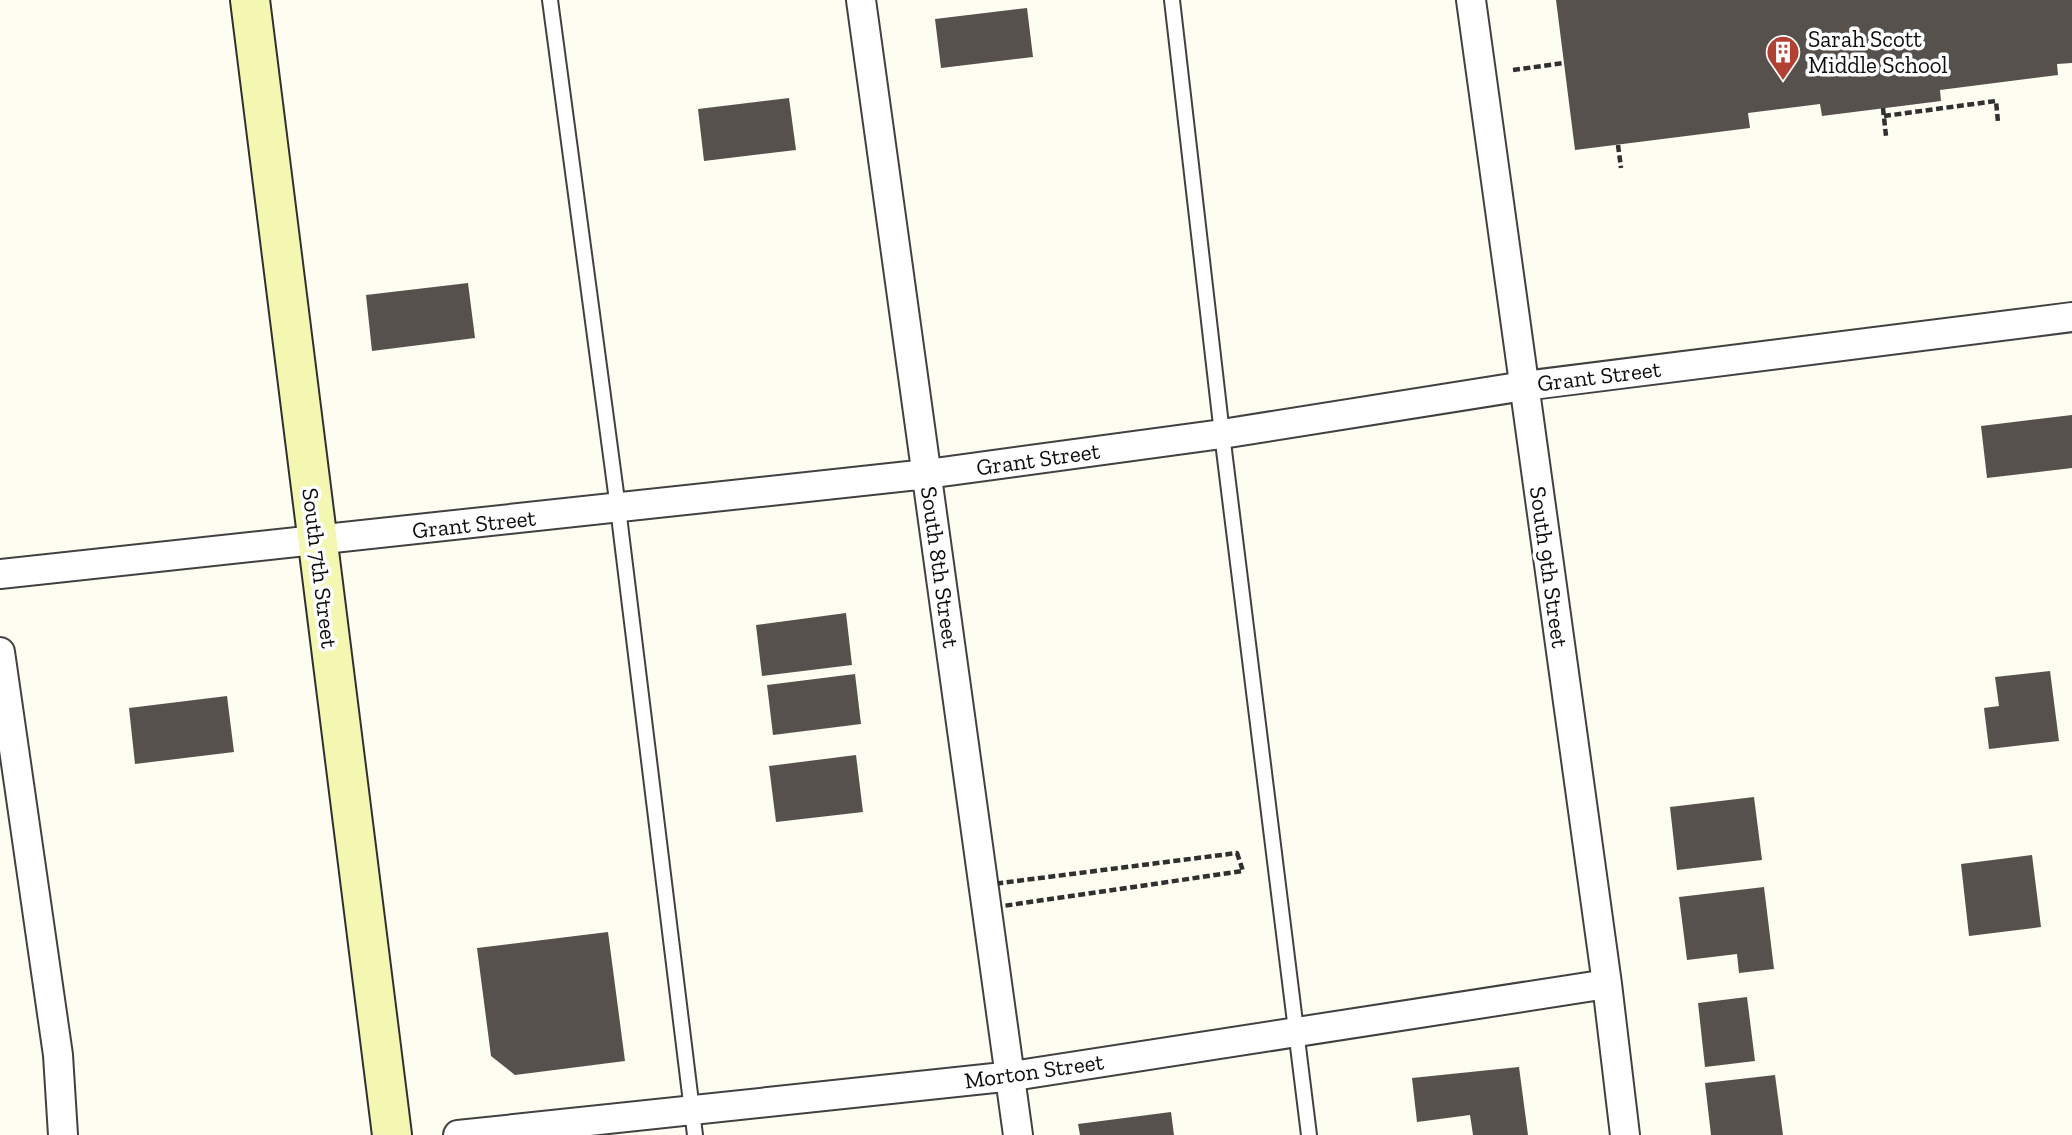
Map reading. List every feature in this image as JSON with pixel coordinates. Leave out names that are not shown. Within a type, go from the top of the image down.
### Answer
[{"type":"main road","name":"South 7th Street","points":[[250,0],[392,1135]]},
{"type":"street","name":"South 8th Street","points":[[861,0],[1013,1076],[1018,1135]]},
{"type":"street","name":"South 9th Street","points":[[1471,0],[1607,984],[1625,1135]]},
{"type":"street","name":"Grant Street","points":[[0,574],[927,474],[1222,434],[1524,386],[2072,317]]},
{"type":"street","points":[[0,652],[58,1055],[63,1135]]},
{"type":"street","name":"Morton Street","points":[[458,1135],[694,1122],[1013,1076],[1607,984]]},
{"type":"lane","points":[[550,0],[618,508],[694,1122]]},
{"type":"lane","points":[[1172,0],[1222,434],[1309,1135]]},
{"type":"path","points":[[1481,74],[1564,63]]},
{"type":"path","points":[[1884,116],[1996,101],[1998,122]]},
{"type":"path","points":[[1882,108],[1886,136]]},
{"type":"path","points":[[1618,145],[1621,168]]},
{"type":"path","points":[[1237,853],[1243,872],[996,907],[985,885],[1237,853]]},
{"type":"building","name":"Sarah Scott Middle School","points":[[1556,0],[2072,0],[2072,63],[2057,64],[2058,75],[1940,90],[1941,101],[1822,116],[1820,104],[1748,113],[1750,128],[1575,150]]},
{"type":"building","points":[[1027,8],[1033,57],[941,68],[935,19]]},
{"type":"building","points":[[789,98],[796,150],[704,161],[698,109]]},
{"type":"building","points":[[468,283],[475,338],[372,351],[366,295]]},
{"type":"building","points":[[2072,415],[2072,468],[1987,478],[1981,426]]},
{"type":"building","points":[[846,613],[852,665],[762,676],[756,625]]},
{"type":"building","points":[[2050,671],[2059,741],[1989,749],[1984,708],[1999,706],[1995,677]]},
{"type":"building","points":[[855,674],[861,724],[773,735],[767,685]]},
{"type":"building","points":[[227,696],[234,752],[135,764],[129,708]]},
{"type":"building","points":[[856,755],[863,812],[776,822],[769,766]]},
{"type":"building","points":[[1754,797],[1762,860],[1677,870],[1670,807]]},
{"type":"building","points":[[2032,855],[2041,927],[1969,936],[1961,864]]},
{"type":"building","points":[[1764,887],[1774,969],[1739,973],[1737,954],[1687,960],[1679,897]]},
{"type":"building","points":[[608,932],[625,1061],[515,1075],[491,1056],[477,948]]},
{"type":"building","points":[[1747,997],[1755,1061],[1705,1067],[1698,1003]]},
{"type":"building","points":[[1519,1067],[1528,1135],[1473,1135],[1470,1115],[1417,1122],[1412,1078]]},
{"type":"building","points":[[1775,1075],[1783,1135],[1711,1135],[1705,1083]]},
{"type":"building","points":[[1171,1112],[1174,1135],[1080,1135],[1078,1124]]},
{"type":"place","name":"Sarah Scott Middle School","points":[[1783,82]]}]
